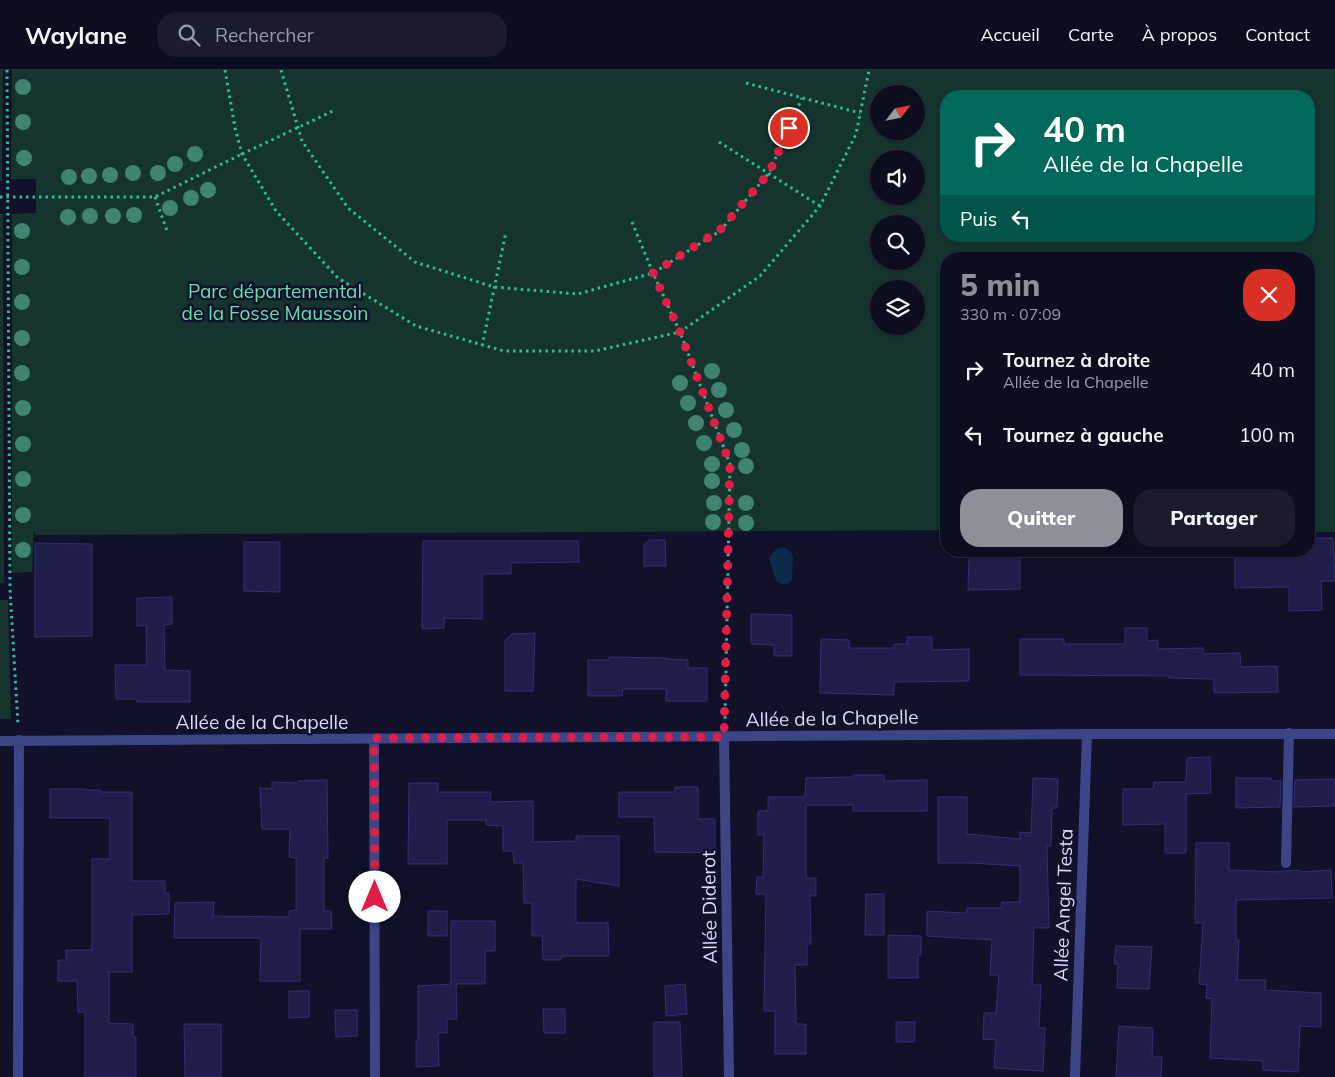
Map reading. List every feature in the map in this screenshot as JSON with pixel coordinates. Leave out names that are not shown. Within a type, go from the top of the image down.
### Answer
[{"type":"street","points":[[1286,863],[1289,733]]},
{"type":"street","name":"Allée Angel Testa","points":[[1075,1077],[1086,734]]},
{"type":"street","name":"Allée de la Chapelle","points":[[0,741],[1335,734]]},
{"type":"street","name":"Allée Diderot","points":[[724,737],[729,1077]]},
{"type":"street","points":[[374,738],[375,1077]]},
{"type":"street","points":[[18,1077],[19,740]]},
{"type":"path","points":[[7,70],[10,589],[19,740]]},
{"type":"path","points":[[225,70],[242,154],[276,210],[338,278],[416,326],[504,351],[595,351],[680,332],[760,276],[820,206],[856,134],[869,70]]},
{"type":"path","points":[[281,70],[302,142],[348,208],[415,262],[494,287],[578,294],[653,273],[720,230],[769,173],[802,98]]},
{"type":"path","points":[[746,83],[860,113]]},
{"type":"path","points":[[0,197],[155,197],[335,110]]},
{"type":"path","points":[[719,142],[820,206]]},
{"type":"path","points":[[155,197],[167,231]]},
{"type":"path","points":[[632,222],[680,332],[730,464],[724,737]]},
{"type":"path","points":[[482,346],[506,232]]},
{"type":"green space","points":[[0,70],[3,70],[2,181],[0,181]]},
{"type":"green space","name":"Parc départemental de la Fosse Maussoin","points":[[12,70],[1335,70],[1335,532],[1315,532],[1315,252],[940,252],[940,530],[35,535],[34,531],[32,572],[12,573],[12,214],[36,213],[36,179],[11,179]]},
{"type":"green space","points":[[0,214],[3,214],[4,583],[0,583]]},
{"type":"green space","points":[[0,600],[8,600],[11,719],[0,719]]},
{"type":"water","points":[[783,547],[790,551],[793,556],[792,579],[790,583],[784,585],[776,581],[769,558],[778,548]]},
{"type":"building","points":[[1315,538],[1333,538],[1335,581],[1321,581],[1322,610],[1289,611],[1289,587],[1235,588],[1235,557],[1315,557]]},
{"type":"building","points":[[649,540],[665,540],[666,566],[644,566],[644,545]]},
{"type":"building","points":[[423,541],[578,541],[579,562],[511,563],[511,574],[482,574],[482,619],[444,618],[444,628],[422,629]]},
{"type":"building","points":[[244,542],[280,542],[280,592],[244,591]]},
{"type":"building","points":[[35,543],[92,544],[92,636],[35,637]]},
{"type":"building","points":[[969,557],[1020,557],[1020,589],[968,590]]},
{"type":"building","points":[[172,597],[172,624],[164,625],[165,670],[190,671],[190,702],[137,702],[137,699],[116,699],[115,665],[147,665],[146,625],[137,626],[137,598]]},
{"type":"building","points":[[751,614],[792,615],[792,656],[774,656],[774,645],[751,644]]},
{"type":"building","points":[[1125,628],[1147,628],[1147,641],[1158,640],[1158,649],[1203,648],[1203,654],[1240,653],[1241,667],[1277,666],[1278,692],[1214,693],[1214,679],[1169,678],[1169,676],[1020,675],[1020,639],[1064,639],[1064,644],[1125,644]]},
{"type":"building","points":[[535,633],[533,691],[505,691],[505,641],[512,634]]},
{"type":"building","points":[[907,637],[932,637],[932,650],[969,649],[969,681],[894,682],[894,695],[820,693],[821,639],[849,640],[849,648],[894,648],[894,644],[907,644]]},
{"type":"building","points":[[609,657],[688,660],[688,668],[707,668],[707,701],[666,701],[666,689],[623,689],[622,696],[588,696],[588,660],[609,660]]},
{"type":"building","points":[[1210,757],[1211,793],[1186,794],[1186,853],[1165,853],[1165,824],[1123,825],[1123,789],[1153,789],[1154,782],[1186,782],[1187,758]]},
{"type":"building","points":[[853,775],[884,775],[884,781],[927,780],[927,811],[853,811],[853,805],[806,805],[806,878],[816,878],[816,896],[810,896],[811,944],[807,944],[807,965],[795,965],[796,1024],[806,1024],[806,1054],[775,1054],[775,1011],[764,1011],[766,894],[756,894],[757,877],[763,877],[764,835],[758,835],[758,811],[768,811],[768,797],[805,797],[806,778],[853,777]]},
{"type":"building","points":[[1033,778],[1058,779],[1057,808],[1052,808],[1051,846],[1047,846],[1049,928],[1034,928],[1032,985],[1041,985],[1039,1028],[1045,1028],[1043,1071],[994,1068],[996,1040],[983,1039],[984,1013],[996,1013],[999,975],[990,975],[992,940],[927,936],[927,911],[966,913],[967,908],[1001,908],[1002,902],[1020,902],[1020,866],[938,863],[938,797],[967,797],[967,834],[1020,839],[1020,832],[1031,833]]},
{"type":"building","points":[[1236,778],[1271,778],[1271,781],[1281,781],[1280,807],[1236,808]]},
{"type":"building","points":[[1335,779],[1335,806],[1294,807],[1295,780]]},
{"type":"building","points":[[327,780],[328,858],[324,858],[324,911],[331,911],[332,929],[300,929],[300,981],[260,981],[261,938],[174,938],[175,903],[214,902],[213,916],[289,917],[289,911],[296,910],[296,858],[289,857],[290,829],[262,829],[260,788],[272,789],[272,782],[298,783],[298,781]]},
{"type":"building","points":[[409,783],[438,783],[438,792],[491,792],[490,802],[533,801],[533,842],[576,841],[576,836],[619,836],[619,886],[576,879],[576,923],[608,923],[609,956],[564,956],[561,957],[561,960],[543,960],[542,936],[532,936],[532,903],[524,903],[523,863],[514,863],[513,851],[503,851],[503,826],[486,825],[486,820],[447,820],[447,864],[408,864]]},
{"type":"building","points":[[675,787],[698,787],[698,819],[715,819],[715,853],[655,852],[654,817],[619,817],[619,792],[675,792]]},
{"type":"building","points":[[50,789],[132,792],[132,881],[165,881],[165,893],[169,893],[169,914],[132,915],[132,972],[109,972],[109,1023],[133,1024],[133,1037],[136,1037],[136,1077],[85,1077],[85,1012],[78,1012],[77,981],[58,981],[58,960],[66,960],[66,950],[92,950],[92,859],[110,859],[110,818],[50,818]]},
{"type":"building","points":[[1196,843],[1229,843],[1229,870],[1281,872],[1299,870],[1299,872],[1331,870],[1332,898],[1236,900],[1236,940],[1239,940],[1237,980],[1266,980],[1265,990],[1321,993],[1321,1027],[1300,1026],[1298,1072],[1263,1070],[1263,1061],[1210,1058],[1212,999],[1206,998],[1207,985],[1199,984],[1203,923],[1195,923]]},
{"type":"building","points":[[866,894],[884,894],[884,935],[865,935]]},
{"type":"building","points":[[428,911],[447,911],[447,936],[428,936]]},
{"type":"building","points":[[451,921],[495,921],[495,951],[485,951],[485,984],[456,984],[457,1019],[447,1019],[447,1033],[438,1033],[439,1066],[416,1067],[418,986],[451,984]]},
{"type":"building","points":[[888,935],[921,936],[921,955],[918,955],[918,978],[888,978]]},
{"type":"building","points":[[1116,946],[1152,947],[1149,989],[1117,988],[1118,964],[1114,964]]},
{"type":"building","points":[[685,984],[687,1014],[666,1016],[665,986]]},
{"type":"building","points":[[289,991],[309,991],[309,1017],[289,1018]]},
{"type":"building","points":[[543,1009],[565,1009],[565,1033],[544,1033]]},
{"type":"building","points":[[335,1010],[357,1010],[357,1036],[336,1037]]},
{"type":"building","points":[[654,1022],[680,1022],[682,1077],[654,1077]]},
{"type":"building","points":[[896,1022],[915,1022],[914,1042],[896,1042]]},
{"type":"building","points":[[184,1024],[221,1024],[221,1077],[185,1077]]},
{"type":"building","points":[[1119,1026],[1153,1028],[1152,1057],[1162,1057],[1161,1077],[1116,1077]]},
{"type":"route","points":[[375,897],[374,738],[724,737],[730,464],[680,332],[653,273],[720,230],[769,173],[789,128]]}]
